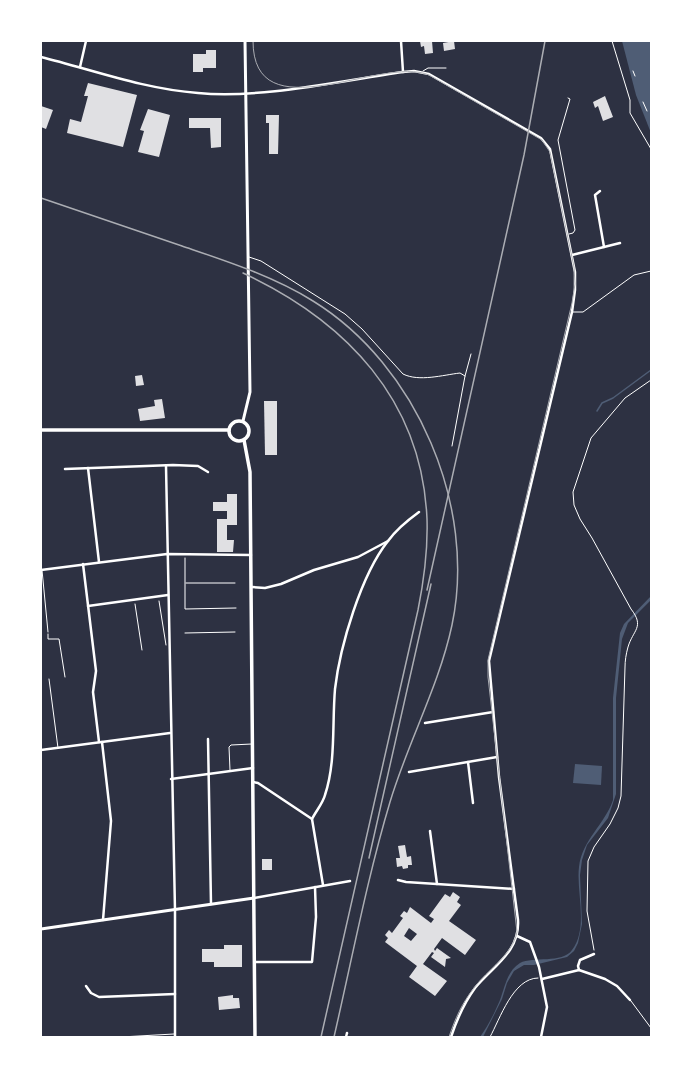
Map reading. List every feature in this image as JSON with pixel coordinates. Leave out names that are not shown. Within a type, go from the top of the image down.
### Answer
[{"type":"main road","points":[[235,421],[243,421],[248,425],[250,431],[248,436],[244,440],[237,441],[232,439],[229,430],[231,424],[235,421]]},
{"type":"main road","points":[[41,430],[229,430]]},
{"type":"main road","points":[[244,440],[250,472],[255,1037]]},
{"type":"street","points":[[80,67],[86,41]]},
{"type":"street","points":[[243,421],[250,392],[245,41]]},
{"type":"street","points":[[401,41],[403,72]]},
{"type":"street","points":[[41,57],[181,92],[215,94],[280,90],[403,72],[422,72],[538,136],[547,144],[551,151],[576,277],[572,312],[491,647],[489,669],[497,757],[518,925],[517,936],[511,950],[478,984],[464,1004],[451,1037]]},
{"type":"street","points":[[600,191],[595,195],[604,247]]},
{"type":"street","points":[[572,255],[620,243]]},
{"type":"street","points":[[166,466],[170,733],[175,910],[175,1035]]},
{"type":"street","points":[[65,469],[198,466],[208,472]]},
{"type":"street","points":[[88,468],[99,562]]},
{"type":"street","points":[[252,587],[265,588],[281,584],[314,570],[358,557],[388,541],[419,512]]},
{"type":"street","points":[[323,885],[312,819],[325,796],[330,774],[335,688],[343,648],[352,615],[366,578],[388,541]]},
{"type":"street","points":[[42,570],[167,554],[251,555]]},
{"type":"street","points":[[83,564],[96,671],[93,692],[111,821],[103,921]]},
{"type":"street","points":[[88,606],[168,595]]},
{"type":"street","points":[[425,723],[493,712]]},
{"type":"street","points":[[41,750],[170,733]]},
{"type":"street","points":[[208,739],[210,774],[211,904]]},
{"type":"street","points":[[409,772],[497,757]]},
{"type":"street","points":[[468,762],[473,803]]},
{"type":"street","points":[[171,779],[253,768]]},
{"type":"street","points":[[253,782],[258,783],[312,819]]},
{"type":"street","points":[[430,832],[437,884]]},
{"type":"street","points":[[398,880],[406,882],[514,889]]},
{"type":"street","points":[[41,929],[254,898],[350,881]]},
{"type":"street","points":[[255,962],[312,962],[316,918],[315,887]]},
{"type":"street","points":[[517,936],[530,942],[540,967],[547,1007],[541,1037]]},
{"type":"street","points":[[579,970],[578,966],[580,960],[594,954]]},
{"type":"street","points":[[542,979],[579,970],[605,979],[617,986],[630,1000]]},
{"type":"street","points":[[86,986],[91,993],[99,997],[175,994]]},
{"type":"lane","points":[[612,41],[630,100],[630,113],[651,149]]},
{"type":"lane","points":[[422,72],[424,69],[428,68],[446,68]]},
{"type":"lane","points":[[568,98],[570,99],[558,140],[575,230],[574,233],[568,234]]},
{"type":"lane","points":[[249,257],[261,261],[345,314],[362,328],[403,374],[418,378],[460,373],[465,376]]},
{"type":"lane","points":[[572,312],[583,312],[634,275],[651,271]]},
{"type":"lane","points":[[452,446],[465,376],[471,354]]},
{"type":"lane","points":[[42,570],[48,632]]},
{"type":"lane","points":[[49,679],[58,748]]},
{"type":"lane","points":[[230,771],[229,747],[231,745],[253,744]]},
{"type":"lane","points":[[630,1000],[651,1028]]},
{"type":"lane","points":[[121,1037],[175,1035]]},
{"type":"path","points":[[633,71],[635,76]]},
{"type":"path","points":[[630,75],[634,73]]},
{"type":"path","points":[[643,102],[647,111]]},
{"type":"path","points":[[641,110],[646,108]]},
{"type":"path","points":[[594,954],[594,944],[589,928],[586,910],[587,866],[594,847],[618,808],[622,796],[625,667],[628,647],[637,628],[637,618],[630,609],[592,538],[580,519],[574,505],[573,492],[591,438],[625,398],[651,380]]},
{"type":"path","points":[[185,554],[185,609],[236,608]]},
{"type":"path","points":[[186,583],[235,583]]},
{"type":"path","points":[[158,596],[166,647]]},
{"type":"path","points":[[134,599],[142,650]]},
{"type":"path","points":[[48,632],[48,639],[60,639],[65,677]]},
{"type":"path","points":[[185,633],[235,632]]},
{"type":"path","points":[[490,1037],[511,996],[518,986],[527,980],[535,978],[542,979]]},
{"type":"water","points":[[622,41],[651,41],[651,133],[636,95]]},
{"type":"water","points":[[651,596],[651,600],[628,623],[622,639],[616,698],[616,794],[608,818],[587,845],[582,860],[580,875],[582,924],[578,943],[574,951],[567,957],[534,965],[524,965],[514,971],[507,983],[502,999],[483,1037],[480,1037],[489,1024],[509,975],[516,966],[526,961],[561,957],[572,950],[577,941],[581,921],[579,867],[581,857],[589,840],[605,817],[613,800],[613,698],[620,633],[624,624]]},
{"type":"water","points":[[575,764],[602,766],[601,785],[573,783]]},
{"type":"building","points":[[420,41],[432,41],[433,53],[425,54],[424,46],[421,47]]},
{"type":"building","points":[[454,41],[455,49],[444,51],[443,43]]},
{"type":"building","points":[[206,50],[216,50],[216,68],[203,68],[203,72],[193,72],[193,54],[206,54]]},
{"type":"building","points":[[88,83],[137,95],[123,147],[67,133],[70,119],[81,122],[88,96],[84,96]]},
{"type":"building","points":[[605,96],[613,117],[603,121],[598,106],[595,108],[593,102]]},
{"type":"building","points":[[41,106],[53,110],[46,129],[41,127]]},
{"type":"building","points":[[148,109],[170,115],[159,157],[138,152],[144,131],[140,130]]},
{"type":"building","points":[[266,115],[279,115],[278,154],[269,154],[269,123],[266,123]]},
{"type":"building","points":[[189,118],[221,118],[221,147],[211,148],[210,128],[189,128]]},
{"type":"building","points":[[142,375],[144,385],[136,386],[135,376]]},
{"type":"building","points":[[162,399],[165,418],[140,421],[138,409],[155,406],[154,400]]},
{"type":"building","points":[[264,401],[277,401],[277,455],[265,455]]},
{"type":"building","points":[[227,494],[237,494],[237,525],[227,525],[227,540],[234,540],[233,552],[217,552],[217,519],[227,519],[227,511],[213,511],[213,502],[227,502]]},
{"type":"building","points":[[405,845],[407,857],[411,856],[412,865],[408,865],[408,868],[403,869],[402,866],[397,867],[396,858],[400,858],[398,846]]},
{"type":"building","points":[[262,859],[272,859],[272,870],[262,870]]},
{"type":"building","points":[[453,892],[460,897],[457,902],[461,905],[449,921],[476,940],[465,955],[442,938],[434,949],[435,951],[437,948],[451,958],[446,959],[445,967],[431,957],[434,953],[432,952],[423,964],[447,981],[435,996],[409,977],[417,966],[385,942],[388,938],[385,935],[389,930],[392,933],[403,918],[400,916],[404,911],[407,913],[410,907],[431,923],[434,919],[429,916],[445,894],[450,897]],"holes":[[[409,928],[417,934],[411,941],[404,936]]]},
{"type":"building","points":[[224,945],[242,945],[242,967],[214,967],[214,962],[202,962],[202,949],[224,949]]},
{"type":"building","points":[[233,995],[233,998],[239,998],[240,1008],[219,1010],[218,997]]},
{"type":"waterway","points":[[597,411],[602,403],[613,398],[651,370]]},
{"type":"tram line","points":[[253,41],[259,68],[274,83],[296,87],[323,85],[381,74],[408,72],[429,75],[542,140],[550,152],[574,267],[575,284],[572,303],[488,660],[488,677],[517,932],[514,941],[505,955],[480,981],[462,1005],[449,1037]]},
{"type":"railway","points":[[427,590],[524,155],[545,41]]},
{"type":"railway","points":[[41,198],[232,263],[282,284],[313,301],[350,328],[382,362],[409,401],[431,443],[446,488],[455,534],[457,580],[452,625],[439,670],[405,758],[390,802],[367,890],[334,1037]]},
{"type":"railway","points":[[243,273],[280,292],[314,315],[345,341],[372,369],[394,402],[411,437],[422,476],[427,519],[425,565],[418,610],[321,1037]]},
{"type":"railway","points":[[369,858],[431,584]]}]
